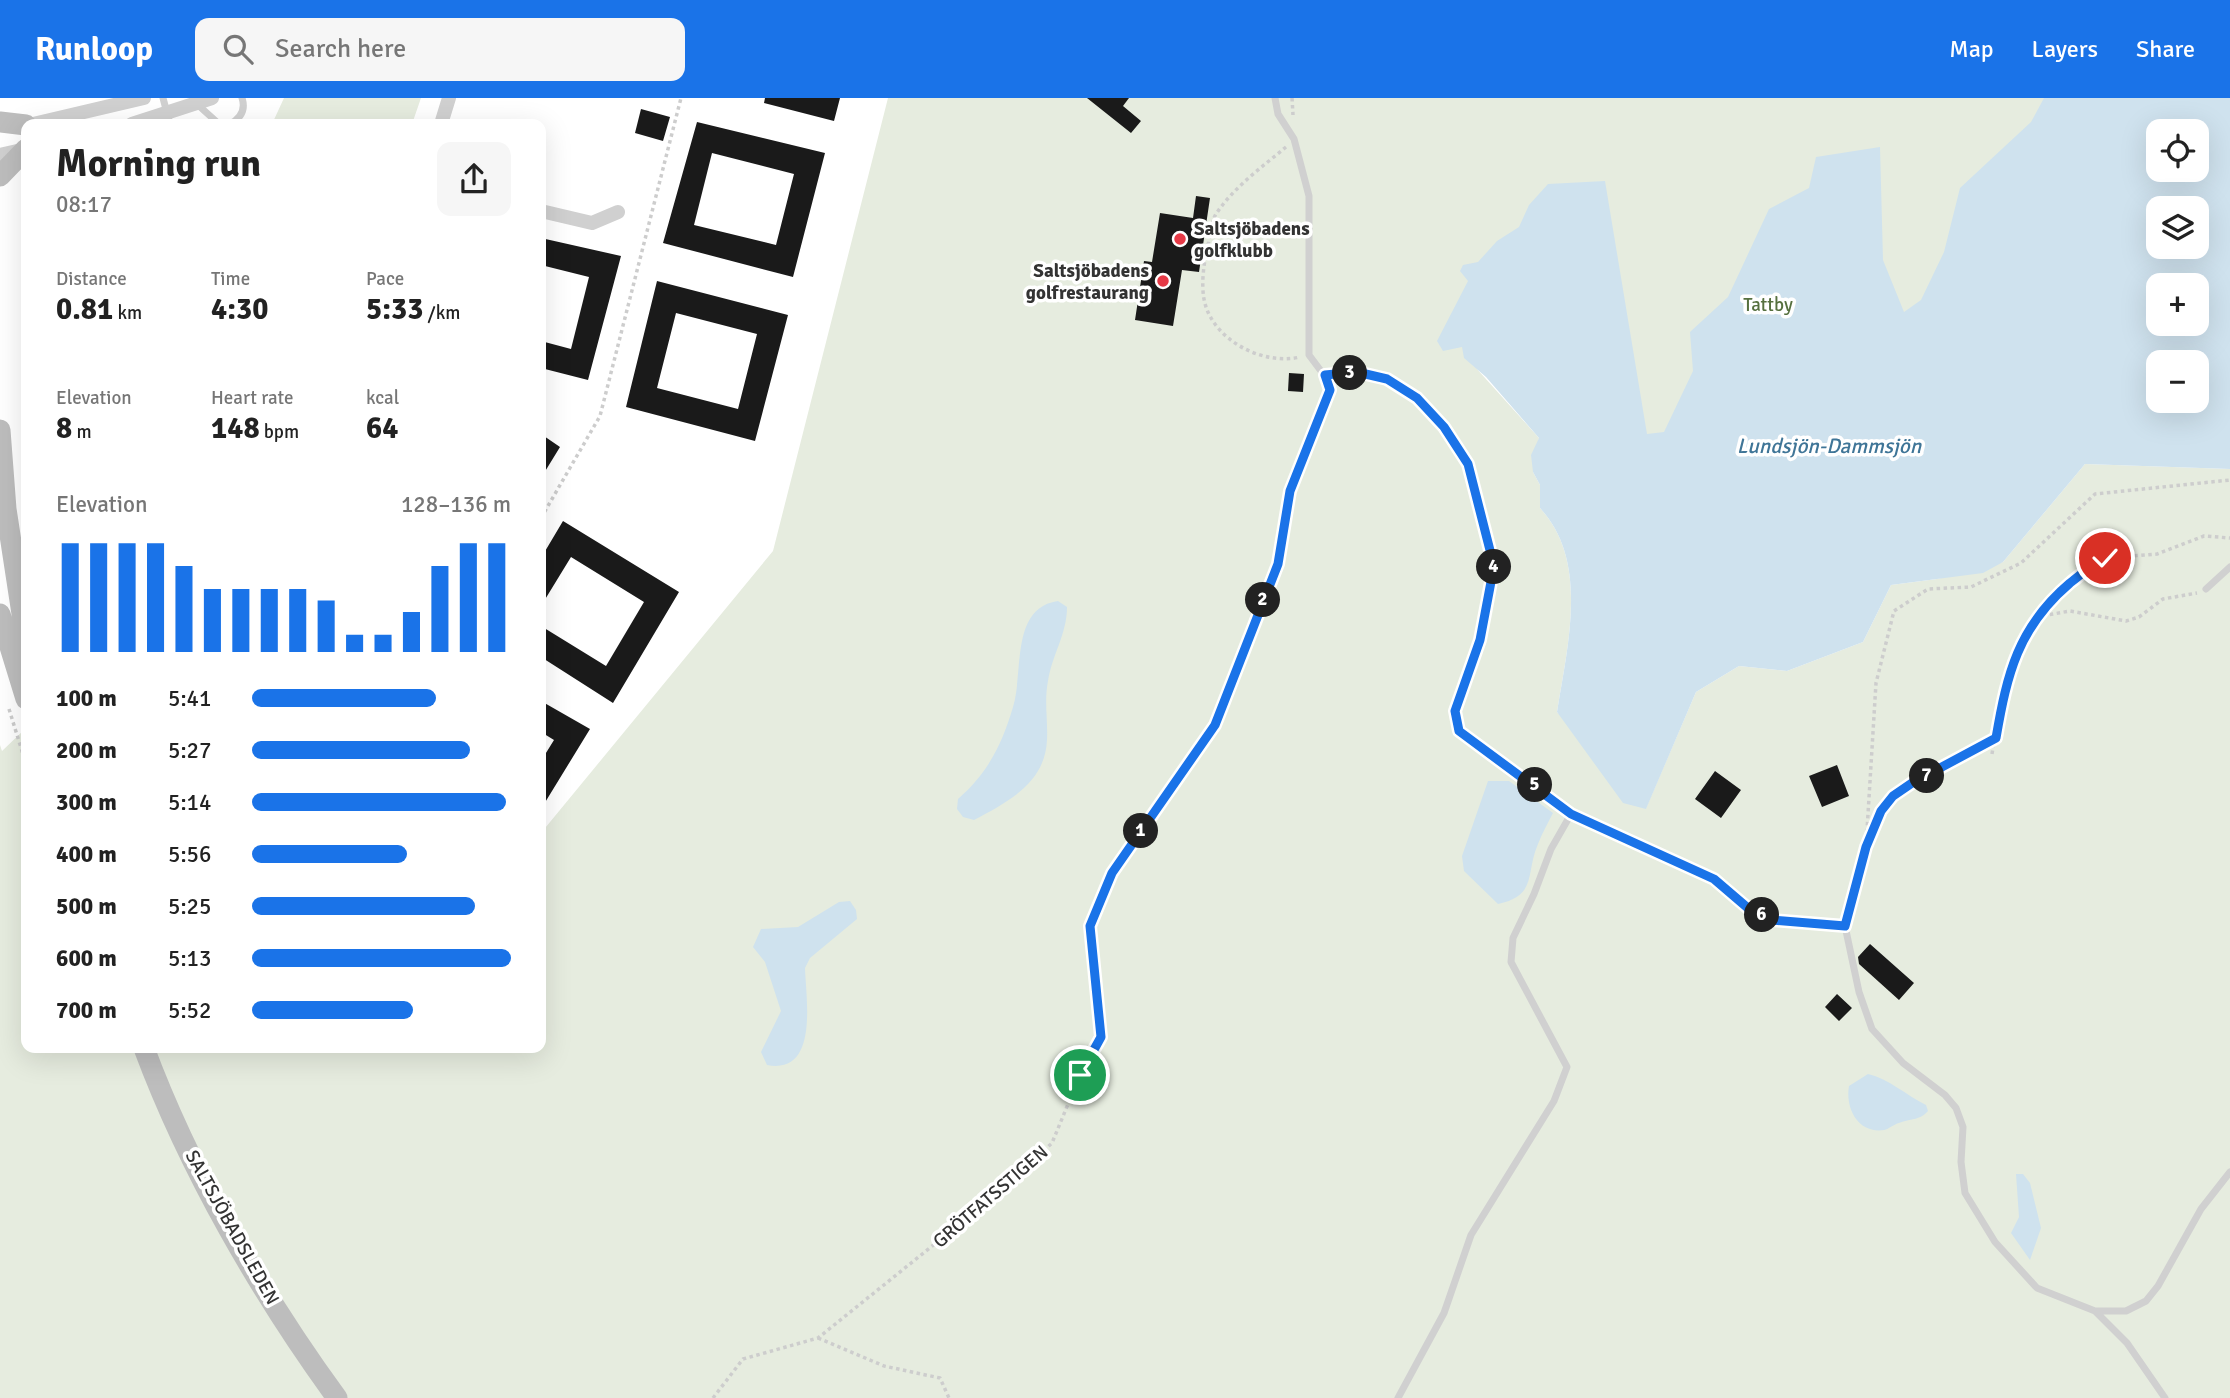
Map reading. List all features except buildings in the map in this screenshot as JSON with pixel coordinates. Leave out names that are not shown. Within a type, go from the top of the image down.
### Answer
[{"type":"main road","points":[[0,122],[21,124]]},
{"type":"main road","points":[[0,176],[21,154]]},
{"type":"main road","points":[[0,430],[6,509],[21,607]]},
{"type":"main road","points":[[0,614],[17,701]]},
{"type":"main road","name":"SALTSJÖBADSLEDEN","points":[[146,1053],[209,1189],[246,1257],[337,1398]]},
{"type":"street","points":[[54,119],[144,98]]},
{"type":"street","points":[[171,119],[212,98]]},
{"type":"street","points":[[443,119],[449,98]]},
{"type":"street","points":[[0,132],[21,126]]},
{"type":"street","points":[[0,155],[21,150]]},
{"type":"street","points":[[546,212],[592,223],[618,212]]},
{"type":"lane","points":[[163,98],[169,119]]},
{"type":"lane","points":[[235,119],[245,106],[242,98]]},
{"type":"lane","points":[[1275,98],[1278,114],[1294,139],[1309,196],[1308,355],[1325,375],[1357,372],[1387,379],[1417,398],[1444,427],[1468,464],[1494,566],[1480,640],[1455,711],[1459,731],[1571,814],[1714,879],[1749,909],[1772,920],[1845,926],[1859,992],[1872,1029],[1903,1063],[1945,1094],[1956,1108],[1963,1127],[1961,1162],[1965,1192],[1995,1242],[2037,1288],[2095,1311],[2126,1311],[2146,1301],[2158,1286],[2201,1209],[2230,1172]]},
{"type":"lane","points":[[198,105],[213,119]]},
{"type":"lane","points":[[2206,589],[2230,567]]},
{"type":"lane","points":[[1398,1398],[1444,1313],[1471,1235],[1554,1101],[1567,1067],[1511,962],[1513,938],[1534,894],[1550,849],[1571,814]]},
{"type":"lane","points":[[2095,1311],[2127,1343],[2165,1398]]},
{"type":"path","points":[[546,509],[600,416],[681,98]]},
{"type":"path","points":[[1294,139],[1240,187],[1215,216],[1205,258],[1204,300],[1222,331],[1244,349],[1270,359],[1289,360],[1308,355]]},
{"type":"path","name":"GRÖTFATSSTIGEN","points":[[818,1338],[1003,1189],[1052,1143],[1080,1075],[1101,1037],[1090,926],[1112,873],[1215,725],[1278,564],[1290,491],[1330,390],[1325,375]]},
{"type":"path","points":[[1866,847],[1876,683],[1894,611],[1928,589],[1971,587],[2021,563],[2095,494],[2230,480]]},
{"type":"path","points":[[1992,754],[2000,703],[2017,651],[2035,617],[2063,589],[2105,558],[2157,554],[2204,536],[2230,538]]},
{"type":"path","points":[[2035,617],[2070,611],[2126,621],[2139,617],[2163,599],[2206,589]]},
{"type":"path","points":[[17,701],[21,729]]},
{"type":"path","points":[[1845,926],[1866,847],[1881,811],[1893,796],[1996,738]]},
{"type":"path","points":[[713,1398],[743,1359],[818,1338],[884,1366],[940,1378],[948,1398]]},
{"type":"green space","points":[[284,98],[421,98],[414,119],[274,119]]},
{"type":"green space","name":"Tattby","points":[[888,98],[2186,98],[2168,119],[2146,119],[2146,182],[2158,182],[2158,196],[2146,196],[2146,217],[1710,547],[1476,368],[1539,438],[1533,472],[1540,485],[1540,508],[1555,530],[1565,554],[1570,579],[1569,633],[1557,712],[1646,808],[1696,692],[1739,666],[1787,671],[1863,642],[1891,585],[1937,579],[2003,562],[2085,464],[2230,469],[2230,1398],[0,1398],[0,745],[2,751],[21,733],[21,1053],[546,1053],[546,827],[773,551]]},
{"type":"water","name":"Lundsjön-Dammsjön","points":[[2044,98],[2230,98],[2230,469],[2085,464],[2003,562],[1983,573],[1891,585],[1863,642],[1787,671],[1739,666],[1696,692],[1646,809],[1623,803],[1557,712],[1569,633],[1570,579],[1565,554],[1555,530],[1540,508],[1540,485],[1533,472],[1531,455],[1539,438],[1486,377],[1464,358],[1462,347],[1443,351],[1437,341],[1468,281],[1460,271],[1463,265],[1478,262],[1497,241],[1519,227],[1529,205],[1548,184],[1605,181],[1647,434],[1664,432],[1693,371],[1690,332],[1728,297],[1769,209],[1809,188],[1816,157],[1880,147],[1883,260],[1904,312],[1921,300],[1944,252],[1960,188],[2031,122]]},
{"type":"water","points":[[1058,601],[1067,607],[1066,617],[1048,681],[1047,740],[1040,768],[1023,789],[1000,806],[974,820],[963,817],[957,809],[958,799],[986,768],[1009,721],[1026,628],[1032,616],[1043,606]]},
{"type":"water","points":[[1488,781],[1509,781],[1553,813],[1538,844],[1525,889],[1511,900],[1498,904],[1464,871],[1462,856]]},
{"type":"water","points":[[850,901],[856,910],[857,919],[810,958],[805,968],[807,1015],[802,1047],[795,1058],[784,1065],[767,1065],[761,1052],[781,1011],[765,962],[753,947],[761,929],[798,927],[839,902]]},
{"type":"water","points":[[1868,1074],[1890,1083],[1926,1105],[1928,1111],[1918,1118],[1884,1130],[1867,1128],[1860,1124],[1851,1111],[1849,1086]]},
{"type":"water","points":[[2016,1174],[2023,1174],[2030,1183],[2041,1228],[2030,1260],[2011,1233],[2019,1217]]},
{"type":"place","name":"Saltsjöbadens golfklubb","points":[[1180,239]]},
{"type":"place","name":"Saltsjöbadens golfrestaurang","points":[[1163,281]]},
{"type":"route","points":[[1080,1075],[1101,1037],[1090,926],[1112,873],[1215,725],[1278,564],[1290,491],[1330,390],[1325,375],[1357,372],[1387,379],[1417,398],[1444,427],[1468,464],[1494,566],[1489,605],[1480,640],[1466,673],[1455,711],[1459,731],[1518,772],[1571,814],[1714,879],[1749,909],[1772,920],[1845,926],[1866,847],[1881,811],[1893,796],[1912,783],[1996,738],[2000,703],[2017,651],[2035,617],[2063,589],[2105,558]]}]
